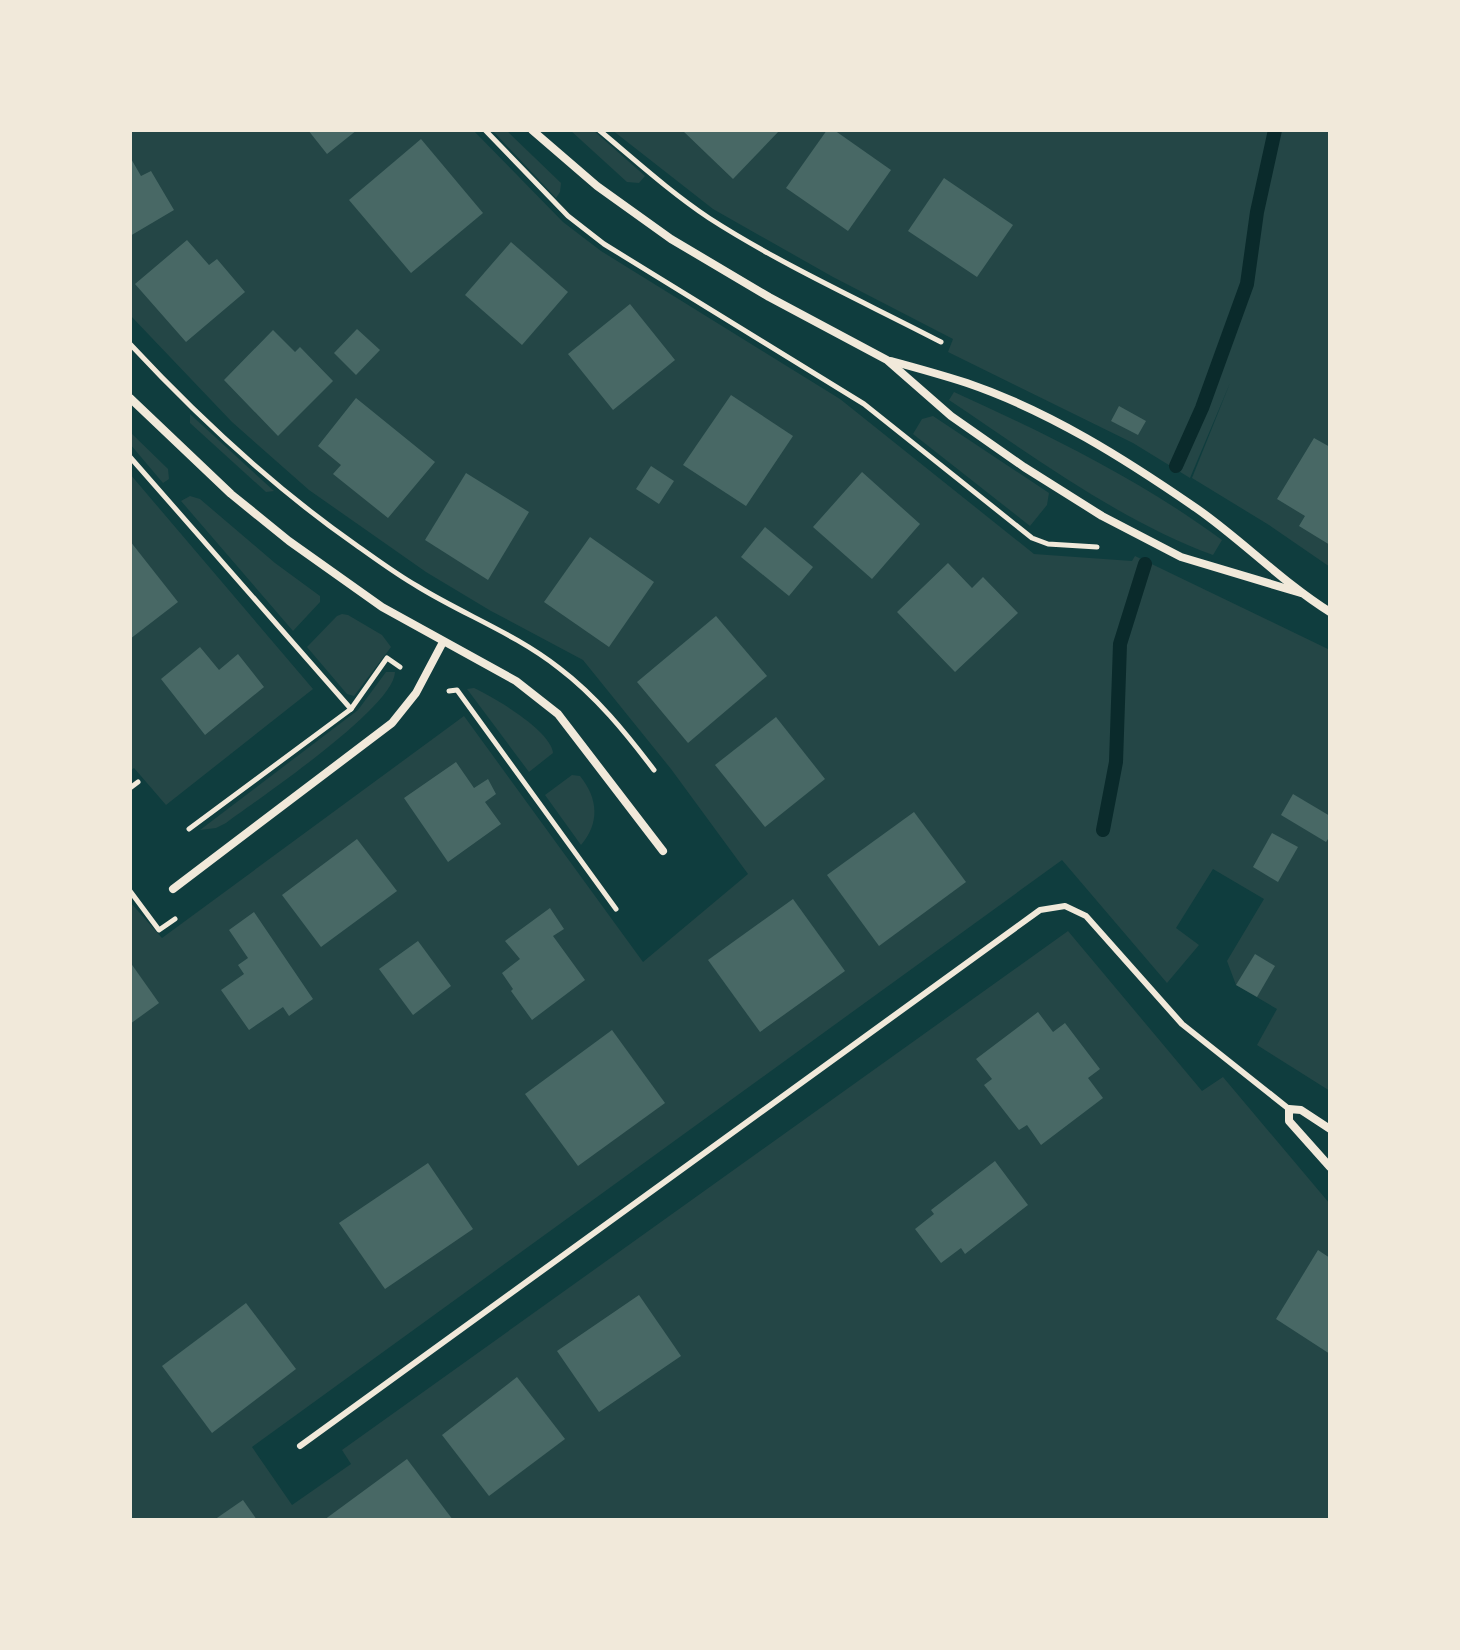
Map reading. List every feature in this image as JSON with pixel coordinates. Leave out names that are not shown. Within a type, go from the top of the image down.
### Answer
[{"type":"street","points":[[532,130],[597,186],[671,239],[769,297],[887,360],[969,383],[1046,417],[1128,463],[1197,509],[1255,552],[1301,593],[1330,612]]},
{"type":"street","points":[[887,360],[951,416],[1102,516],[1181,557],[1301,593]]},
{"type":"street","points":[[130,398],[231,494],[289,541],[382,607],[516,681],[558,714],[663,851]]},
{"type":"street","points":[[173,889],[392,723],[422,682],[443,642]]},
{"type":"street","points":[[1330,1129],[1301,1110],[1289,1109],[1289,1121],[1330,1167]]},
{"type":"lane","points":[[300,1446],[1040,910],[1065,906],[1086,916],[1182,1024],[1289,1109]]},
{"type":"path","points":[[485,130],[568,216],[604,244],[864,404],[1032,538],[1048,544],[1108,548]]},
{"type":"path","points":[[130,344],[237,450],[355,544],[417,587],[485,622],[559,668],[590,695],[654,770]]},
{"type":"path","points":[[130,457],[351,709]]},
{"type":"path","points":[[189,829],[351,709],[387,658],[442,696],[457,690],[616,909]]},
{"type":"path","points":[[130,788],[138,782]]},
{"type":"path","points":[[131,894],[159,930],[185,911]]},
{"type":"shaded area","points":[[130,130],[473,130],[563,222],[601,251],[840,399],[1034,554],[1132,561],[1135,556],[1330,650],[1330,1091],[1257,1045],[1277,1009],[1236,985],[1227,961],[1264,899],[1213,869],[1176,928],[1199,945],[1167,983],[1062,860],[252,1447],[292,1505],[351,1464],[342,1450],[1068,931],[1202,1091],[1223,1077],[1330,1204],[1330,1520],[130,1520],[130,902],[162,938],[464,716],[643,962],[748,874],[671,769],[583,660],[426,572],[309,490],[232,422],[130,315]]},
{"type":"shaded area","points":[[492,130],[506,130],[561,183],[556,198]]},
{"type":"shaded area","points":[[570,130],[593,130],[645,176],[639,183],[627,182]]},
{"type":"shaded area","points":[[612,130],[1330,130],[1330,567],[1192,478],[1230,383],[1190,478],[1133,443],[948,352],[953,339],[833,277],[713,209]]},
{"type":"shaded area","points":[[954,392],[1092,459],[1158,497],[1222,540],[1213,555],[1143,524],[1044,464],[949,400]]},
{"type":"shaded area","points":[[190,414],[274,491],[266,492],[190,423]]},
{"type":"shaded area","points":[[933,416],[1049,493],[1047,505],[1030,526],[913,434],[922,419]]},
{"type":"shaded area","points":[[130,432],[168,469],[169,479],[163,483],[130,444]]},
{"type":"shaded area","points":[[130,474],[313,689],[166,805],[134,768],[130,771]]},
{"type":"shaded area","points":[[190,496],[200,499],[275,563],[320,596],[320,602],[293,631],[181,501]]},
{"type":"shaded area","points":[[342,614],[382,635],[391,647],[354,696],[347,694],[307,647]]},
{"type":"shaded area","points":[[386,672],[395,672],[389,688],[350,729],[226,823],[200,830],[358,710]]},
{"type":"shaded area","points":[[474,688],[532,725],[550,744],[553,753],[529,772],[467,689]]},
{"type":"shaded area","points":[[572,775],[580,776],[593,802],[594,819],[581,845],[545,795]]},
{"type":"building","points":[[308,130],[357,130],[327,154]]},
{"type":"building","points":[[682,130],[780,130],[733,179]]},
{"type":"building","points":[[827,130],[834,130],[891,170],[848,231],[786,188]]},
{"type":"building","points":[[421,139],[483,213],[411,273],[349,200]]},
{"type":"building","points":[[130,157],[141,176],[151,171],[174,210],[130,236]]},
{"type":"building","points":[[944,178],[1013,225],[977,277],[908,231]]},
{"type":"building","points":[[187,240],[209,265],[217,259],[245,292],[186,342],[135,284]]},
{"type":"building","points":[[511,242],[568,292],[522,345],[465,295]]},
{"type":"building","points":[[630,304],[675,360],[613,410],[568,354]]},
{"type":"building","points":[[357,329],[380,350],[356,375],[334,353]]},
{"type":"building","points":[[273,330],[295,352],[300,347],[333,381],[278,436],[224,380]]},
{"type":"building","points":[[731,395],[793,436],[746,506],[683,465]]},
{"type":"building","points":[[356,398],[435,462],[388,518],[333,474],[341,465],[318,446]]},
{"type":"building","points":[[1119,406],[1146,421],[1138,435],[1111,421]]},
{"type":"building","points":[[1314,438],[1330,447],[1330,545],[1299,526],[1305,516],[1277,499]]},
{"type":"building","points":[[651,466],[674,481],[659,504],[636,489]]},
{"type":"building","points":[[862,472],[920,524],[872,579],[813,527]]},
{"type":"building","points":[[466,473],[529,512],[488,580],[425,540]]},
{"type":"building","points":[[765,527],[813,567],[789,596],[741,557]]},
{"type":"building","points":[[590,537],[654,582],[609,647],[544,602]]},
{"type":"building","points":[[130,541],[178,602],[130,639]]},
{"type":"building","points":[[948,563],[972,588],[983,577],[1018,613],[955,672],[897,612]]},
{"type":"building","points":[[716,616],[767,676],[688,743],[637,682]]},
{"type":"building","points":[[200,647],[219,670],[238,654],[264,687],[205,735],[161,679]]},
{"type":"building","points":[[776,717],[825,779],[765,827],[715,765]]},
{"type":"building","points":[[456,762],[474,788],[488,779],[496,794],[485,802],[501,824],[448,862],[404,798]]},
{"type":"building","points":[[1293,794],[1330,816],[1330,836],[1326,842],[1281,815]]},
{"type":"building","points":[[914,812],[966,882],[879,946],[827,875]]},
{"type":"building","points":[[1272,833],[1298,847],[1278,882],[1253,867]]},
{"type":"building","points":[[357,839],[397,891],[321,947],[282,895]]},
{"type":"building","points":[[793,899],[845,971],[760,1032],[708,960]]},
{"type":"building","points":[[550,908],[564,929],[553,936],[585,980],[532,1020],[502,973],[520,959],[505,941]]},
{"type":"building","points":[[254,912],[313,999],[289,1016],[283,1007],[249,1030],[221,990],[244,974],[238,965],[248,958],[229,930]]},
{"type":"building","points":[[418,941],[451,986],[413,1015],[379,969]]},
{"type":"building","points":[[1255,954],[1275,966],[1257,997],[1236,985]]},
{"type":"building","points":[[130,962],[159,1003],[130,1024]]},
{"type":"building","points":[[1038,1012],[1053,1032],[1065,1023],[1100,1069],[1088,1078],[1103,1098],[1041,1145],[1027,1125],[1019,1130],[984,1085],[992,1079],[976,1059]]},
{"type":"building","points":[[612,1030],[665,1103],[578,1166],[525,1094]]},
{"type":"building","points":[[995,1161],[1028,1205],[965,1254],[961,1248],[941,1263],[915,1229],[934,1214],[931,1210]]},
{"type":"building","points":[[428,1163],[473,1229],[385,1289],[339,1223]]},
{"type":"building","points":[[1318,1250],[1330,1258],[1330,1354],[1276,1319]]},
{"type":"building","points":[[639,1295],[681,1356],[599,1412],[557,1351]]},
{"type":"building","points":[[246,1303],[296,1369],[212,1433],[162,1366]]},
{"type":"building","points":[[517,1377],[565,1439],[489,1496],[442,1435]]},
{"type":"building","points":[[407,1459],[453,1520],[324,1520]]},
{"type":"building","points":[[243,1500],[257,1520],[214,1520]]},
{"type":"waterway","points":[[1176,466],[1202,408],[1247,284],[1257,212],[1275,130]]},
{"type":"waterway","points":[[1103,830],[1116,762],[1120,644],[1145,564]]}]
